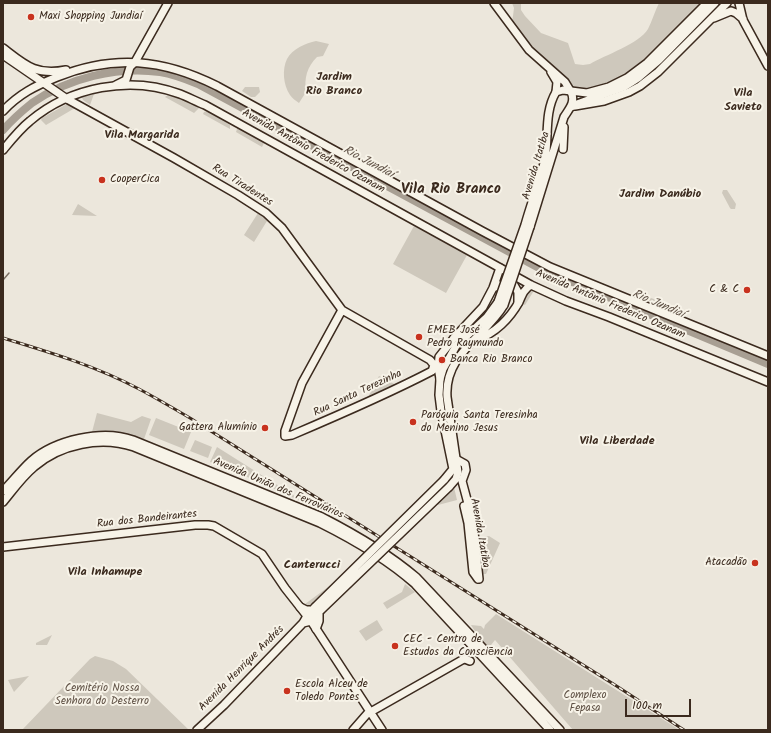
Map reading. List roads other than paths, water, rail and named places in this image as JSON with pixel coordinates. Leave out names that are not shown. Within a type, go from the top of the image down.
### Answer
[{"type":"main road","points":[[116,85],[126,80],[130,64],[168,3]]},
{"type":"main road","points":[[494,3],[529,50],[565,82],[571,92],[573,100],[569,110],[563,149]]},
{"type":"main road","points":[[546,66],[557,82],[556,92],[563,90],[582,94],[609,87],[627,78],[646,63],[707,3]]},
{"type":"main road","points":[[569,110],[624,87],[638,78],[659,60],[716,3]]},
{"type":"main road","points":[[569,110],[604,101],[629,92],[640,86],[658,72],[727,3]]},
{"type":"main road","points":[[739,3],[743,20],[768,66]]},
{"type":"main road","points":[[710,20],[731,11],[736,13],[743,20]]},
{"type":"main road","points":[[3,48],[29,67],[39,71],[59,71],[80,68]]},
{"type":"main road","name":"Rua Tiradentes","points":[[3,55],[64,97],[150,144],[266,213],[282,228],[342,310],[430,360]]},
{"type":"main road","name":"Avenida Antônio Frederico Ozanam","points":[[3,111],[25,92],[80,68],[97,64],[167,66],[201,78],[550,267],[768,356]]},
{"type":"main road","name":"Avenida Antônio Frederico Ozanam","points":[[3,150],[18,132],[31,120],[64,97],[95,88],[116,85],[167,90],[205,105],[531,285],[566,301],[768,382]]},
{"type":"main road","name":"Avenida Itatiba","points":[[527,226],[543,165],[547,125],[552,100],[556,92]]},
{"type":"main road","name":"Avenida Itatiba","points":[[527,226],[569,110]]},
{"type":"main road","points":[[501,304],[527,226]]},
{"type":"main road","points":[[439,378],[432,371],[434,365],[430,360],[434,360],[439,357],[454,338],[483,307],[493,288],[500,268]]},
{"type":"main road","points":[[493,288],[505,282],[514,285],[518,292],[518,303]]},
{"type":"main road","points":[[473,336],[485,336],[499,327],[509,317],[523,293],[531,285]]},
{"type":"main road","name":"Avenida Itatiba","points":[[456,479],[458,472],[446,389],[450,372],[473,336],[477,327],[501,304]]},
{"type":"main road","name":"Avenida Itatiba","points":[[456,459],[465,464],[465,474],[462,484],[469,516],[479,579],[473,572],[469,516],[452,469],[441,412],[439,378],[451,353],[460,342],[473,336],[492,321],[501,304]]},
{"type":"main road","name":"Rua Santa Terezinha","points":[[342,310],[302,383],[285,434],[286,436],[292,436],[396,390],[432,371]]},
{"type":"main road","points":[[454,338],[477,327]]},
{"type":"main road","points":[[439,357],[439,378]]},
{"type":"main road","name":"Avenida União dos Ferroviários","points":[[3,490],[31,461],[42,453],[56,446],[81,437],[120,437],[140,443],[322,517],[393,558],[416,577],[560,730]]},
{"type":"main road","name":"Avenida União dos Ferroviários","points":[[3,502],[33,467],[50,456],[62,450],[82,444],[118,442],[134,447],[320,523],[342,534],[398,569],[420,590],[550,730]]},
{"type":"main road","points":[[447,484],[452,469]]},
{"type":"main road","points":[[309,618],[447,484],[456,479]]},
{"type":"main road","name":"Rua dos Bandeirantes","points":[[3,547],[208,525],[225,531],[262,554],[309,618],[370,714],[382,730]]},
{"type":"main road","points":[[300,607],[306,610],[317,610]]},
{"type":"main road","points":[[316,629],[319,621],[317,610]]},
{"type":"main road","name":"Avenida Henrique Andrés","points":[[197,730],[224,705],[309,618]]},
{"type":"main road","points":[[353,730],[367,714],[370,714],[462,660],[465,659],[470,661]]},
{"type":"waterway","name":"Rio Jundiaí","points":[[3,130],[32,103],[46,94],[77,81],[93,76],[127,71],[160,72],[175,75],[198,84],[539,268],[768,364]]},
{"type":"waterway","points":[[3,280],[9,273]]},
{"type":"railway","points":[[3,338],[89,366],[123,381],[164,403],[615,685],[684,730]]},
{"type":"place","name":"Maxi Shopping Jundiaí","points":[[31,17]]},
{"type":"place","name":"CooperCica","points":[[102,180]]},
{"type":"place","name":"C & C","points":[[747,290]]},
{"type":"place","name":"EMEB José Pedro Raymundo","points":[[419,337]]},
{"type":"place","name":"Banca Rio Branco","points":[[442,360]]},
{"type":"place","name":"Paróquia Santa Teresinha do Menino Jesus","points":[[413,422]]},
{"type":"place","name":"Gattera Alumínio","points":[[265,428]]},
{"type":"place","name":"Atacadão","points":[[755,563]]},
{"type":"place","name":"CEC - Centro de Estudos da Consciẽncia","points":[[395,646]]},
{"type":"place","name":"Escola Alceu de Toledo Pontes","points":[[287,691]]},
{"type":"district","name":"Jardim Rio Branco","points":[[334,85]]},
{"type":"district","name":"Vila Savieto","points":[[743,101]]},
{"type":"district","name":"Vila Margarida","points":[[142,136]]},
{"type":"district","name":"Vila Rio Branco","points":[[451,190]]},
{"type":"district","name":"Jardim Danúbio","points":[[660,195]]},
{"type":"district","name":"Vila Liberdade","points":[[617,442]]},
{"type":"district","name":"Canterucci","points":[[312,566]]},
{"type":"district","name":"Vila Inhamupe","points":[[105,573]]},
{"type":"park label","name":"Cemitério Nossa Senhora do Desterro","points":[[102,695]]},
{"type":"park label","name":"Complexo Fepasa","points":[[585,702]]}]
